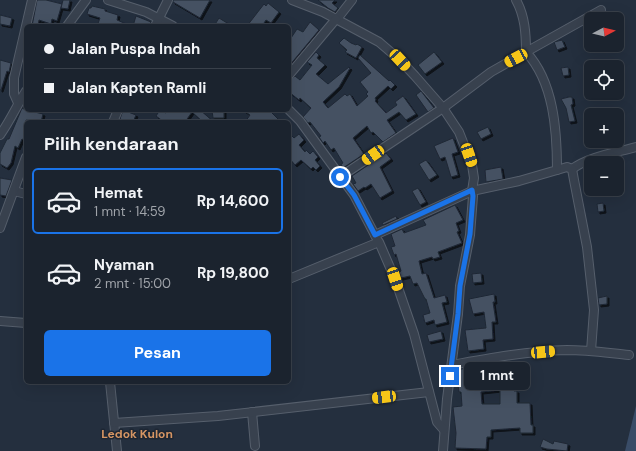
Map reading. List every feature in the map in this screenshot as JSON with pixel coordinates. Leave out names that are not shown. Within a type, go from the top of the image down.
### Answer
[{"type":"street","points":[[26,24],[32,0]]},
{"type":"street","points":[[68,24],[86,0]]},
{"type":"street","points":[[108,0],[146,12],[170,24]]},
{"type":"street","points":[[156,24],[168,0]]},
{"type":"street","points":[[292,0],[336,19],[379,42],[395,55],[443,108],[459,132],[466,146],[472,165],[474,178],[472,190],[473,196],[470,234],[460,286],[443,451]]},
{"type":"street","points":[[291,73],[352,0]]},
{"type":"street","points":[[516,0],[524,19],[526,52],[534,62],[540,74],[550,101],[557,146],[557,170]]},
{"type":"street","points":[[340,177],[443,108],[491,72],[601,10]]},
{"type":"street","points":[[18,103],[14,94],[14,78],[24,35]]},
{"type":"street","points":[[0,134],[8,123],[24,94]]},
{"type":"street","points":[[291,112],[300,121],[354,195],[377,238],[398,285],[414,334],[437,422],[444,430]]},
{"type":"street","points":[[572,169],[580,163],[594,158],[636,147]]},
{"type":"street","points":[[0,228],[24,163]]},
{"type":"street","points":[[291,278],[377,238],[472,190],[519,181],[567,167],[572,169]]},
{"type":"street","points":[[572,169],[587,247],[594,310],[591,351]]},
{"type":"street","points":[[14,191],[24,194]]},
{"type":"street","points":[[0,203],[8,205]]},
{"type":"street","points":[[0,321],[24,323]]},
{"type":"street","points":[[452,365],[494,358],[567,350],[629,355]]},
{"type":"street","points":[[110,384],[117,451]]},
{"type":"street","points":[[114,423],[252,412],[428,392]]},
{"type":"street","points":[[252,412],[255,446]]},
{"type":"water","points":[[636,406],[636,451],[625,451]]},
{"type":"building","points":[[37,0],[46,0],[62,4],[57,21],[52,19],[51,24],[39,20],[38,24],[32,24]]},
{"type":"building","points":[[63,0],[70,0],[68,9],[61,8]]},
{"type":"building","points":[[173,0],[210,0],[200,18],[173,2]]},
{"type":"building","points":[[318,0],[335,0],[332,3],[338,8],[335,12]]},
{"type":"building","points":[[268,3],[279,12],[271,23],[266,20],[263,24],[249,24],[264,4],[266,6]]},
{"type":"building","points":[[92,6],[105,9],[105,11],[118,15],[117,20],[126,24],[98,24],[100,18],[87,14],[89,8]]},
{"type":"building","points":[[0,15],[12,18],[10,26],[0,24]]},
{"type":"building","points":[[136,16],[151,22],[150,24],[134,24]]},
{"type":"building","points":[[219,18],[229,24],[215,24]]},
{"type":"building","points":[[310,22],[319,30],[291,64],[291,38],[297,29],[303,32]]},
{"type":"building","points":[[344,38],[351,43],[362,47],[356,58],[345,52],[347,50],[339,43]]},
{"type":"building","points":[[562,40],[565,47],[557,50],[554,42]]},
{"type":"building","points":[[316,52],[319,55],[317,58],[325,65],[316,74],[328,84],[349,67],[350,68],[339,87],[323,102],[328,108],[345,94],[347,96],[350,94],[357,106],[368,96],[366,94],[368,92],[360,82],[371,73],[358,58],[360,55],[395,85],[391,89],[388,86],[375,98],[375,101],[386,113],[397,105],[395,102],[403,96],[416,114],[406,120],[399,112],[387,120],[396,133],[383,142],[373,132],[371,133],[367,126],[353,138],[364,154],[343,168],[341,164],[343,163],[334,148],[331,150],[325,141],[323,143],[319,137],[321,136],[310,122],[308,123],[303,117],[311,108],[300,98],[299,100],[291,94],[291,79],[295,76],[300,80],[312,65],[307,62]]},
{"type":"building","points":[[434,52],[442,62],[425,74],[418,65]]},
{"type":"building","points":[[0,60],[11,63],[9,72],[7,71],[1,90],[0,90]]},
{"type":"building","points":[[568,67],[569,75],[563,76],[561,68]]},
{"type":"building","points":[[421,91],[434,108],[428,112],[416,95]]},
{"type":"building","points":[[572,97],[573,104],[571,105],[575,121],[569,122],[566,108],[561,99]]},
{"type":"building","points":[[22,108],[24,109],[24,112],[43,114],[42,120],[24,120],[24,140],[22,139],[18,148],[15,146],[11,163],[7,168],[0,164],[0,153],[7,139],[9,139]]},
{"type":"building","points":[[122,112],[128,112],[136,115],[134,120],[120,119]]},
{"type":"building","points":[[159,112],[192,112],[186,120],[161,120],[156,116]]},
{"type":"building","points":[[192,112],[202,112],[212,120],[201,120]]},
{"type":"building","points":[[212,112],[224,112],[224,118],[213,118]]},
{"type":"building","points":[[246,112],[271,112],[279,120],[246,120],[250,115]]},
{"type":"building","points":[[488,127],[491,134],[481,139],[477,132]]},
{"type":"building","points":[[299,134],[304,140],[299,145],[305,152],[306,150],[310,154],[313,151],[318,157],[315,160],[320,166],[316,170],[313,167],[311,169],[301,160],[295,165],[291,160],[291,135],[294,138]]},
{"type":"building","points":[[453,138],[458,152],[452,154],[458,175],[451,177],[445,157],[440,159],[434,146]]},
{"type":"building","points":[[386,153],[391,159],[380,167],[392,191],[380,198],[371,184],[358,191],[353,184],[356,183],[352,176]]},
{"type":"building","points":[[426,160],[437,175],[429,180],[419,164]]},
{"type":"building","points":[[501,167],[503,179],[486,182],[485,170]]},
{"type":"building","points":[[0,178],[12,180],[6,196],[0,195]]},
{"type":"building","points":[[418,188],[426,202],[420,205],[412,191]]},
{"type":"building","points":[[603,203],[604,211],[598,212],[597,204]]},
{"type":"building","points":[[455,205],[463,220],[456,223],[459,231],[457,232],[462,243],[438,252],[440,257],[433,259],[432,257],[419,261],[422,274],[426,273],[434,298],[445,295],[447,302],[442,303],[447,322],[435,325],[434,320],[425,323],[423,315],[430,313],[426,299],[417,283],[413,284],[410,276],[401,278],[399,272],[401,271],[396,254],[394,255],[391,247],[395,246],[391,234],[402,229],[404,233],[426,225],[423,220]]},
{"type":"building","points":[[396,216],[397,219],[383,225],[382,223]]},
{"type":"building","points":[[481,273],[482,282],[473,283],[472,274]]},
{"type":"building","points":[[494,294],[495,302],[493,302],[496,322],[492,322],[493,339],[483,340],[484,349],[468,351],[465,330],[486,328],[484,312],[473,314],[469,299]]},
{"type":"building","points":[[607,296],[607,304],[599,305],[598,298]]},
{"type":"building","points":[[441,331],[443,339],[429,342],[427,335]]},
{"type":"building","points":[[493,363],[494,372],[510,370],[514,391],[517,391],[517,403],[530,403],[533,433],[520,433],[520,428],[491,430],[491,437],[487,437],[486,449],[455,448],[456,433],[453,407],[462,406],[461,392],[459,392],[456,370]],"holes":[[[500,390],[500,404],[482,404],[481,392]]]},
{"type":"building","points":[[543,439],[553,444],[554,441],[568,444],[567,451],[540,447]]},
{"type":"district","name":"Ledok Kulon","points":[[137,434]]},
{"type":"route","points":[[340,177],[354,195],[375,235],[472,190],[473,196],[470,234],[460,286],[450,376]]}]
